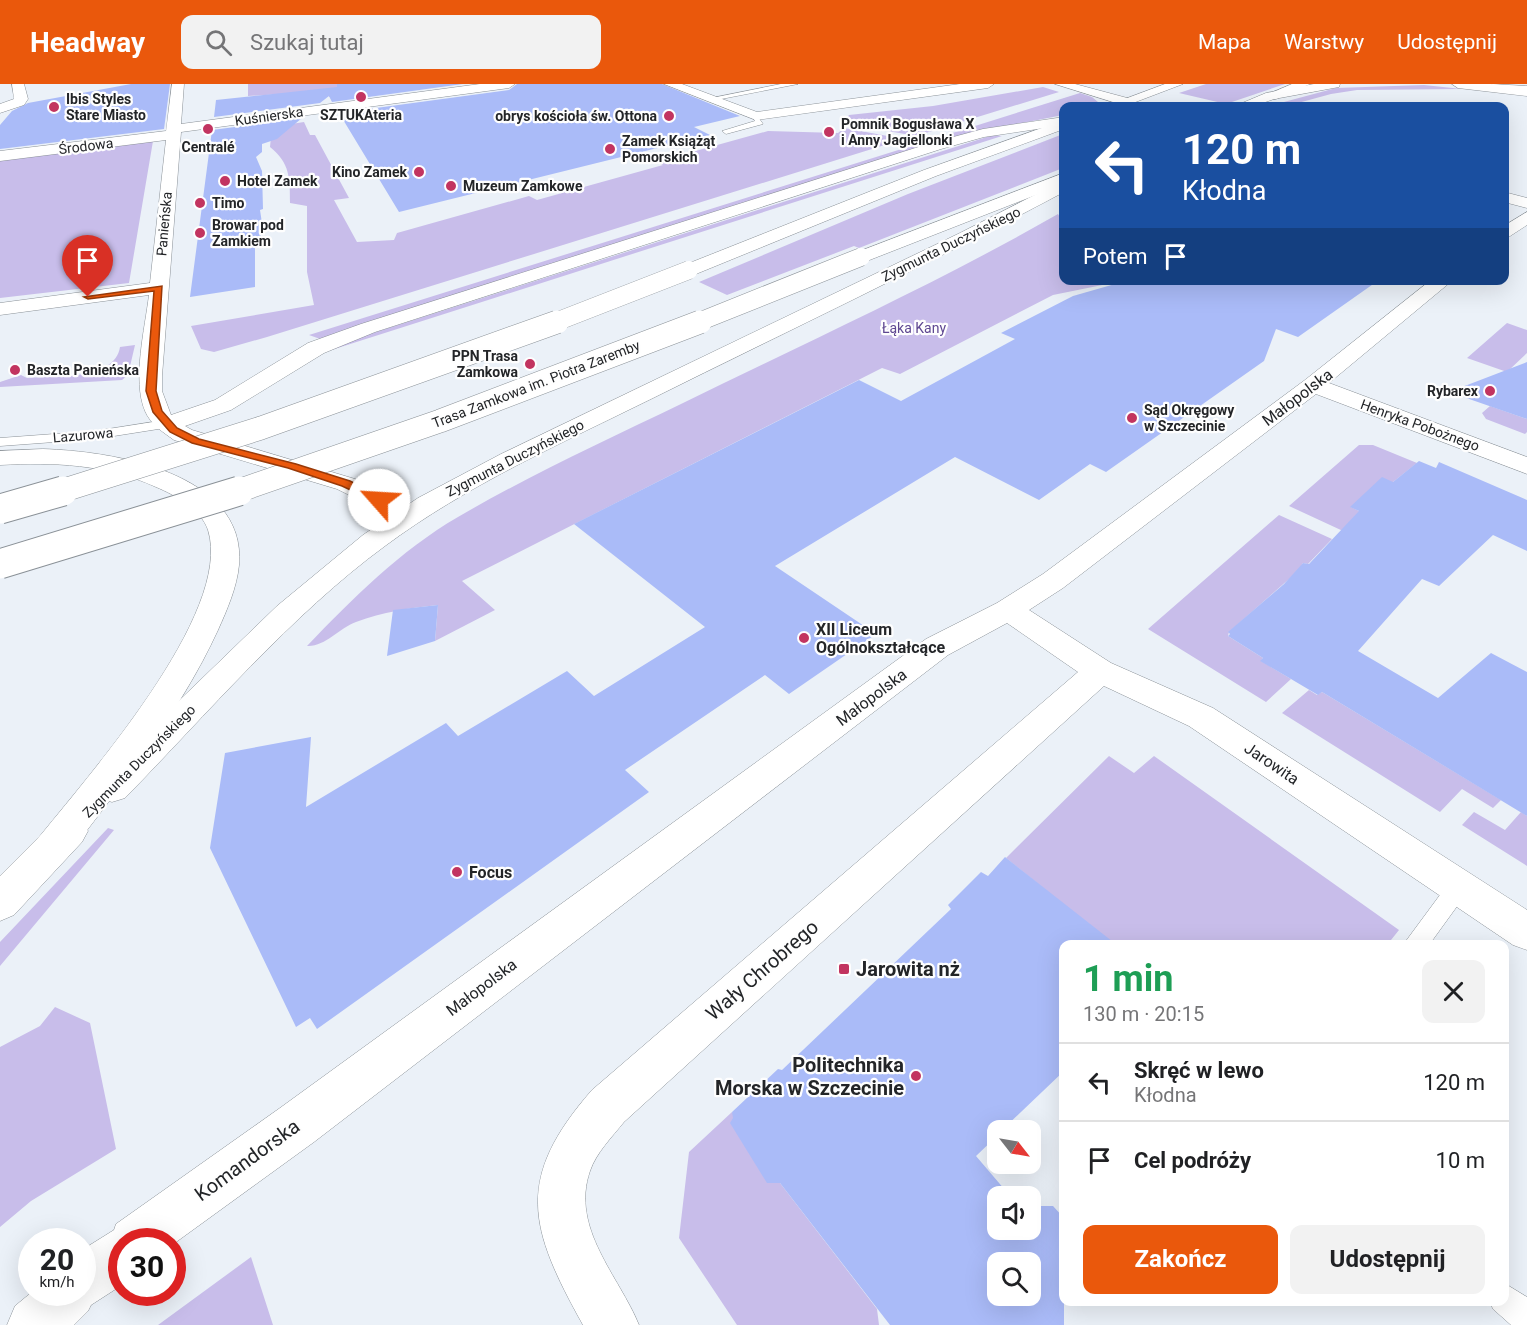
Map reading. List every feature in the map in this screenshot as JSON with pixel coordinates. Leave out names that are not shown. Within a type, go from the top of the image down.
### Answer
[{"type":"street","points":[[0,109],[19,102],[21,99],[18,84]]},
{"type":"street","name":"Panieńska","points":[[166,424],[157,412],[151,391],[178,84]]},
{"type":"street","name":"Kuśnierska","points":[[173,132],[503,84]]},
{"type":"street","points":[[670,84],[756,116],[988,84]]},
{"type":"street","points":[[1061,84],[1114,102]]},
{"type":"street","points":[[1126,102],[1177,84]]},
{"type":"street","points":[[1254,102],[1304,84]]},
{"type":"street","points":[[1271,96],[1334,84]]},
{"type":"street","points":[[1458,84],[1527,91]]},
{"type":"street","points":[[1498,84],[1527,91]]},
{"type":"street","points":[[166,424],[223,405],[306,354],[342,337],[936,146],[982,133],[1059,123]]},
{"type":"street","points":[[0,509],[240,436],[404,380],[546,327],[1059,124]]},
{"type":"street","name":"Środowa","points":[[0,156],[173,132]]},
{"type":"street","name":"Trasa Zamkowa im. Piotra Zaremby","points":[[0,564],[320,464],[564,375],[1059,180]]},
{"type":"street","name":"Zygmunta Duczyńskiego","points":[[49,852],[288,613],[339,568],[408,516],[510,459],[966,237],[1059,188]]},
{"type":"street","points":[[1509,198],[1527,203]]},
{"type":"street","points":[[1509,232],[1527,218]]},
{"type":"street","points":[[1509,235],[1527,238]]},
{"type":"street","name":"Małopolska","points":[[359,1078],[937,647],[1008,610],[1053,581],[1313,385],[1438,285]]},
{"type":"street","points":[[0,309],[159,288]]},
{"type":"street","name":"Henryka Pobożnego","points":[[1313,385],[1384,413],[1450,434],[1527,466]]},
{"type":"street","points":[[166,424],[195,441],[285,464],[346,484],[408,516]]},
{"type":"street","points":[[0,458],[75,458],[144,472],[179,488],[203,503],[222,531],[226,553],[221,587],[205,626],[166,694],[49,852],[0,903]]},
{"type":"street","name":"Jarowita","points":[[1008,610],[1100,671],[1202,717],[1527,932]]},
{"type":"street","name":"Wały Chrobrego","points":[[612,1325],[566,1237],[559,1206],[562,1179],[570,1155],[585,1130],[608,1106],[1100,671]]},
{"type":"street","name":"Komandorska","points":[[153,1228],[359,1078]]},
{"type":"street","points":[[96,1272],[108,1263]]},
{"type":"street","points":[[34,1325],[55,1306]]},
{"type":"lane","points":[[711,99],[794,84]]},
{"type":"lane","points":[[726,130],[760,122],[756,116]]},
{"type":"lane","name":"Lazurowa","points":[[0,442],[95,435],[166,424]]},
{"type":"lane","points":[[1419,940],[1459,887]]},
{"type":"lane","points":[[1509,1302],[1527,1318]]},
{"type":"green space","points":[[248,84],[337,84],[338,90],[398,84],[329,97],[328,91],[248,96]]},
{"type":"green space","points":[[1206,84],[1285,84],[1232,102],[1217,102],[1179,93]]},
{"type":"green space","points":[[1424,85],[1462,89],[1357,90],[1302,102],[1284,102],[1336,88]]},
{"type":"green space","points":[[1043,87],[1059,92],[916,136],[843,123],[849,115],[933,106]]},
{"type":"green space","points":[[1080,93],[1098,102],[1059,102],[1059,116],[977,132],[323,340],[309,335]]},
{"type":"green space","points":[[304,122],[310,135],[315,135],[349,198],[334,200],[357,242],[394,240],[397,233],[529,196],[537,200],[663,165],[656,162],[768,131],[838,133],[844,128],[904,139],[267,337],[214,352],[201,349],[191,326],[314,305],[307,272],[307,206],[290,203],[288,172],[282,159],[270,147],[272,127]]},
{"type":"green space","points":[[993,135],[1002,136],[322,353],[360,337]]},
{"type":"green space","points":[[1059,136],[1059,170],[859,248],[854,246],[727,295],[699,282],[908,194]]},
{"type":"green space","points":[[153,141],[129,283],[0,298],[0,160]]},
{"type":"green space","name":"Łąka Kany","points":[[1058,214],[1059,285],[1102,285],[1053,295],[900,374],[882,368],[462,581],[495,610],[435,641],[438,605],[396,611],[366,619],[350,625],[320,644],[307,646],[397,560],[458,517],[568,458],[918,289]]},
{"type":"green space","points":[[1507,323],[1527,330],[1527,353],[1507,372],[1467,358]]},
{"type":"green space","points":[[135,345],[128,375],[122,380],[0,387],[0,382],[21,375],[27,378],[51,377],[95,371],[107,366],[116,358],[120,347]]},
{"type":"green space","points":[[1490,406],[1527,419],[1527,432],[1525,434],[1486,419],[1482,413]]},
{"type":"green space","points":[[1359,445],[1373,445],[1417,463],[1393,482],[1351,507],[1363,513],[1343,531],[1289,506]]},
{"type":"green space","points":[[1279,515],[1332,539],[1308,564],[1303,563],[1297,572],[1229,632],[1228,636],[1263,658],[1261,661],[1291,679],[1266,702],[1148,629]]},
{"type":"green space","points":[[1309,690],[1317,695],[1322,692],[1501,800],[1493,808],[1462,789],[1440,812],[1282,713]]},
{"type":"green space","points":[[1109,756],[1134,773],[1154,756],[1399,930],[1391,940],[1108,940],[1006,858]]},
{"type":"green space","points":[[1474,812],[1505,830],[1521,812],[1527,816],[1527,866],[1462,825]]},
{"type":"green space","points":[[108,828],[114,830],[0,966],[0,942]]},
{"type":"green space","points":[[55,1007],[90,1023],[116,1149],[31,1201],[0,1227],[0,1047],[40,1026]]},
{"type":"green space","points":[[732,1112],[780,1183],[877,1309],[879,1325],[737,1325],[679,1238],[689,1152]]},
{"type":"green space","points":[[251,1257],[273,1325],[158,1325]]},
{"type":"building","points":[[131,84],[170,84],[164,129],[0,149],[0,125],[12,111],[28,103]]},
{"type":"building","points":[[337,84],[463,84],[332,102],[329,96],[320,103],[214,117],[216,100],[337,87]]},
{"type":"building","points":[[517,84],[662,84],[740,116],[694,127],[710,135],[399,212],[339,113],[509,90]]},
{"type":"building","points":[[302,118],[277,139],[262,144],[262,152],[256,157],[262,171],[263,209],[260,210],[263,230],[260,230],[261,238],[255,239],[255,287],[190,297],[212,130]]},
{"type":"building","points":[[1112,285],[1372,285],[1298,337],[1276,329],[1264,361],[1106,472],[1090,464],[1039,500],[955,457],[775,566],[876,634],[789,694],[765,675],[625,770],[649,792],[317,1029],[310,1018],[296,1027],[210,848],[225,753],[311,737],[306,807],[446,723],[458,736],[567,671],[594,696],[705,627],[574,524],[859,380],[901,401],[1015,339],[1001,333],[1073,296]]},
{"type":"building","points":[[1527,362],[1527,419],[1449,392]]},
{"type":"building","points":[[1419,461],[1436,468],[1439,462],[1527,500],[1527,551],[1493,535],[1439,586],[1422,579],[1358,651],[1438,698],[1491,653],[1527,672],[1527,816],[1322,692],[1318,695],[1260,661],[1263,658],[1228,636],[1230,634],[1228,632],[1284,584],[1303,563],[1309,564],[1359,511],[1350,507],[1382,477],[1393,482]]},
{"type":"building","points":[[438,605],[435,641],[387,656],[393,610]]},
{"type":"building","points":[[1005,857],[1111,940],[1059,940],[1059,1076],[1013,1120],[987,1120],[987,1146],[976,1156],[987,1169],[987,1174],[991,1174],[1002,1186],[987,1186],[987,1240],[1041,1240],[1041,1206],[1053,1206],[1059,1213],[1059,1306],[1064,1306],[1064,1325],[890,1325],[780,1183],[767,1183],[730,1123],[733,1118],[732,1112],[778,1069],[782,1070],[951,909],[948,905],[981,872],[988,876]]},
{"type":"place","name":"SZTUKAteria","points":[[361,97]]},
{"type":"place","name":"Ibis Styles Stare Miasto","points":[[54,107]]},
{"type":"place","name":"obrys kościoła św. Ottona","points":[[669,116]]},
{"type":"place","name":"Centralé","points":[[208,129]]},
{"type":"place","name":"Pomnik Bogusława X i Anny Jagiellonki","points":[[829,132]]},
{"type":"place","name":"Zamek Książąt Pomorskich","points":[[610,149]]},
{"type":"place","name":"Kino Zamek","points":[[419,172]]},
{"type":"place","name":"Hotel Zamek","points":[[225,181]]},
{"type":"place","name":"Muzeum Zamkowe","points":[[451,186]]},
{"type":"place","name":"Timo","points":[[200,203]]},
{"type":"place","name":"Browar pod Zamkiem","points":[[200,233]]},
{"type":"place","name":"PPN Trasa Zamkowa","points":[[530,364]]},
{"type":"place","name":"Baszta Panieńska","points":[[15,370]]},
{"type":"place","name":"Rybarex","points":[[1490,391]]},
{"type":"place","name":"Sąd Okręgowy w Szczecinie","points":[[1132,418]]},
{"type":"place","name":"XII Liceum Ogólnokształcące","points":[[804,638]]},
{"type":"place","name":"Focus","points":[[457,872]]},
{"type":"place","name":"Jarowita nż","points":[[844,969]]},
{"type":"place","name":"Politechnika Morska w Szczecinie","points":[[916,1076]]},
{"type":"route","points":[[88,297],[159,288],[151,391],[157,412],[174,430],[195,441],[292,466],[346,484],[379,500]]}]
